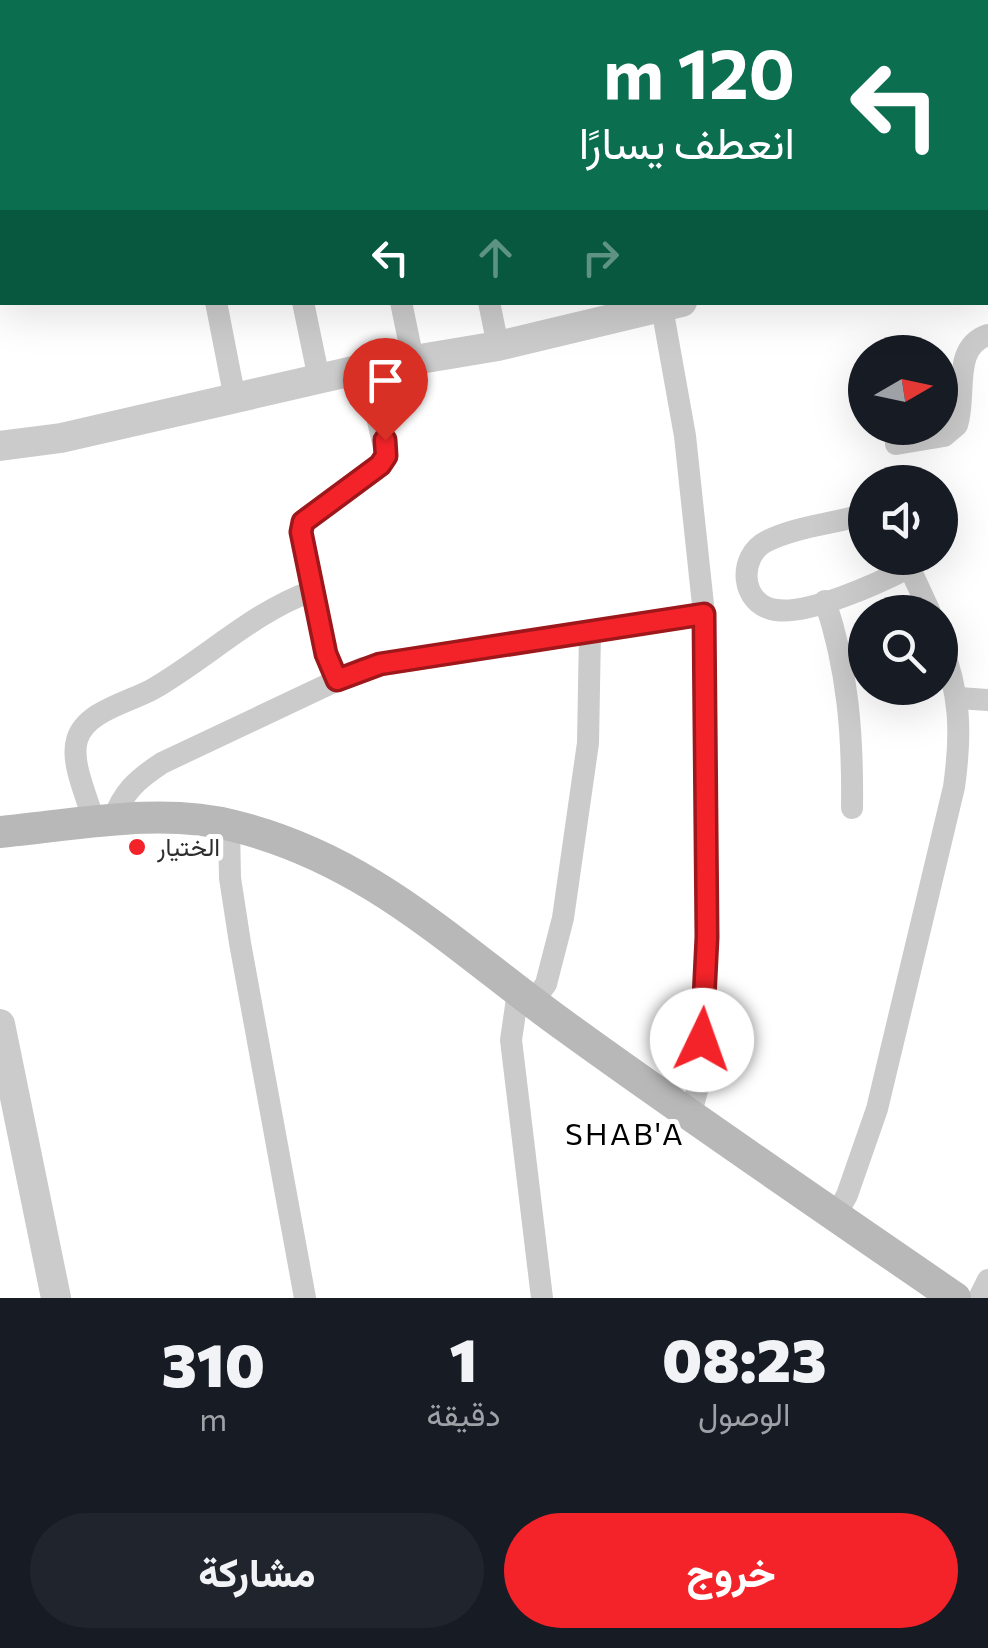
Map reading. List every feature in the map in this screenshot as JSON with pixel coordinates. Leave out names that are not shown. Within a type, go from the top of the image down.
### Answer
[{"type":"main road","points":[[0,832],[173,819],[229,824],[277,838],[356,872],[396,897],[525,998],[690,1116],[956,1298]]},
{"type":"street","points":[[217,305],[235,398]]},
{"type":"street","points":[[304,305],[319,379]]},
{"type":"street","points":[[403,305],[413,360]]},
{"type":"street","points":[[490,305],[498,346]]},
{"type":"street","points":[[0,446],[61,438],[366,368],[498,346],[664,305]]},
{"type":"street","points":[[668,305],[704,614],[707,937],[700,1080],[690,1116]]},
{"type":"street","points":[[958,426],[965,354],[975,339],[988,335]]},
{"type":"street","points":[[337,680],[326,654],[301,532],[303,522],[380,465],[386,456],[366,368]]},
{"type":"street","points":[[848,519],[766,541],[753,552],[746,566],[746,581],[753,596],[776,610],[825,601],[879,575]]},
{"type":"street","points":[[702,584],[746,581]]},
{"type":"street","points":[[103,822],[76,755],[82,730],[101,714],[188,666],[282,602],[312,591]]},
{"type":"street","points":[[825,601],[842,651],[848,694],[852,808]]},
{"type":"street","points":[[103,822],[134,781],[162,763],[337,680],[380,664],[704,614]]},
{"type":"street","points":[[542,1298],[511,1040],[525,998],[546,984],[554,963],[588,743],[590,632]]},
{"type":"street","points":[[836,1215],[848,1195],[877,1109],[903,1010],[954,786],[960,738],[958,698],[988,700]]},
{"type":"street","points":[[229,824],[230,878],[240,943],[305,1298]]},
{"type":"street","points":[[0,1024],[8,1110],[56,1298]]},
{"type":"street","points":[[979,1298],[988,1280]]},
{"type":"place","name":"الختيار","points":[[137,847]]},
{"type":"district","name":"SHAB'A","points":[[625,1135]]},
{"type":"route","points":[[385,440],[386,456],[380,465],[303,522],[301,532],[326,654],[337,680],[380,664],[704,614],[707,937],[702,1040]]}]
